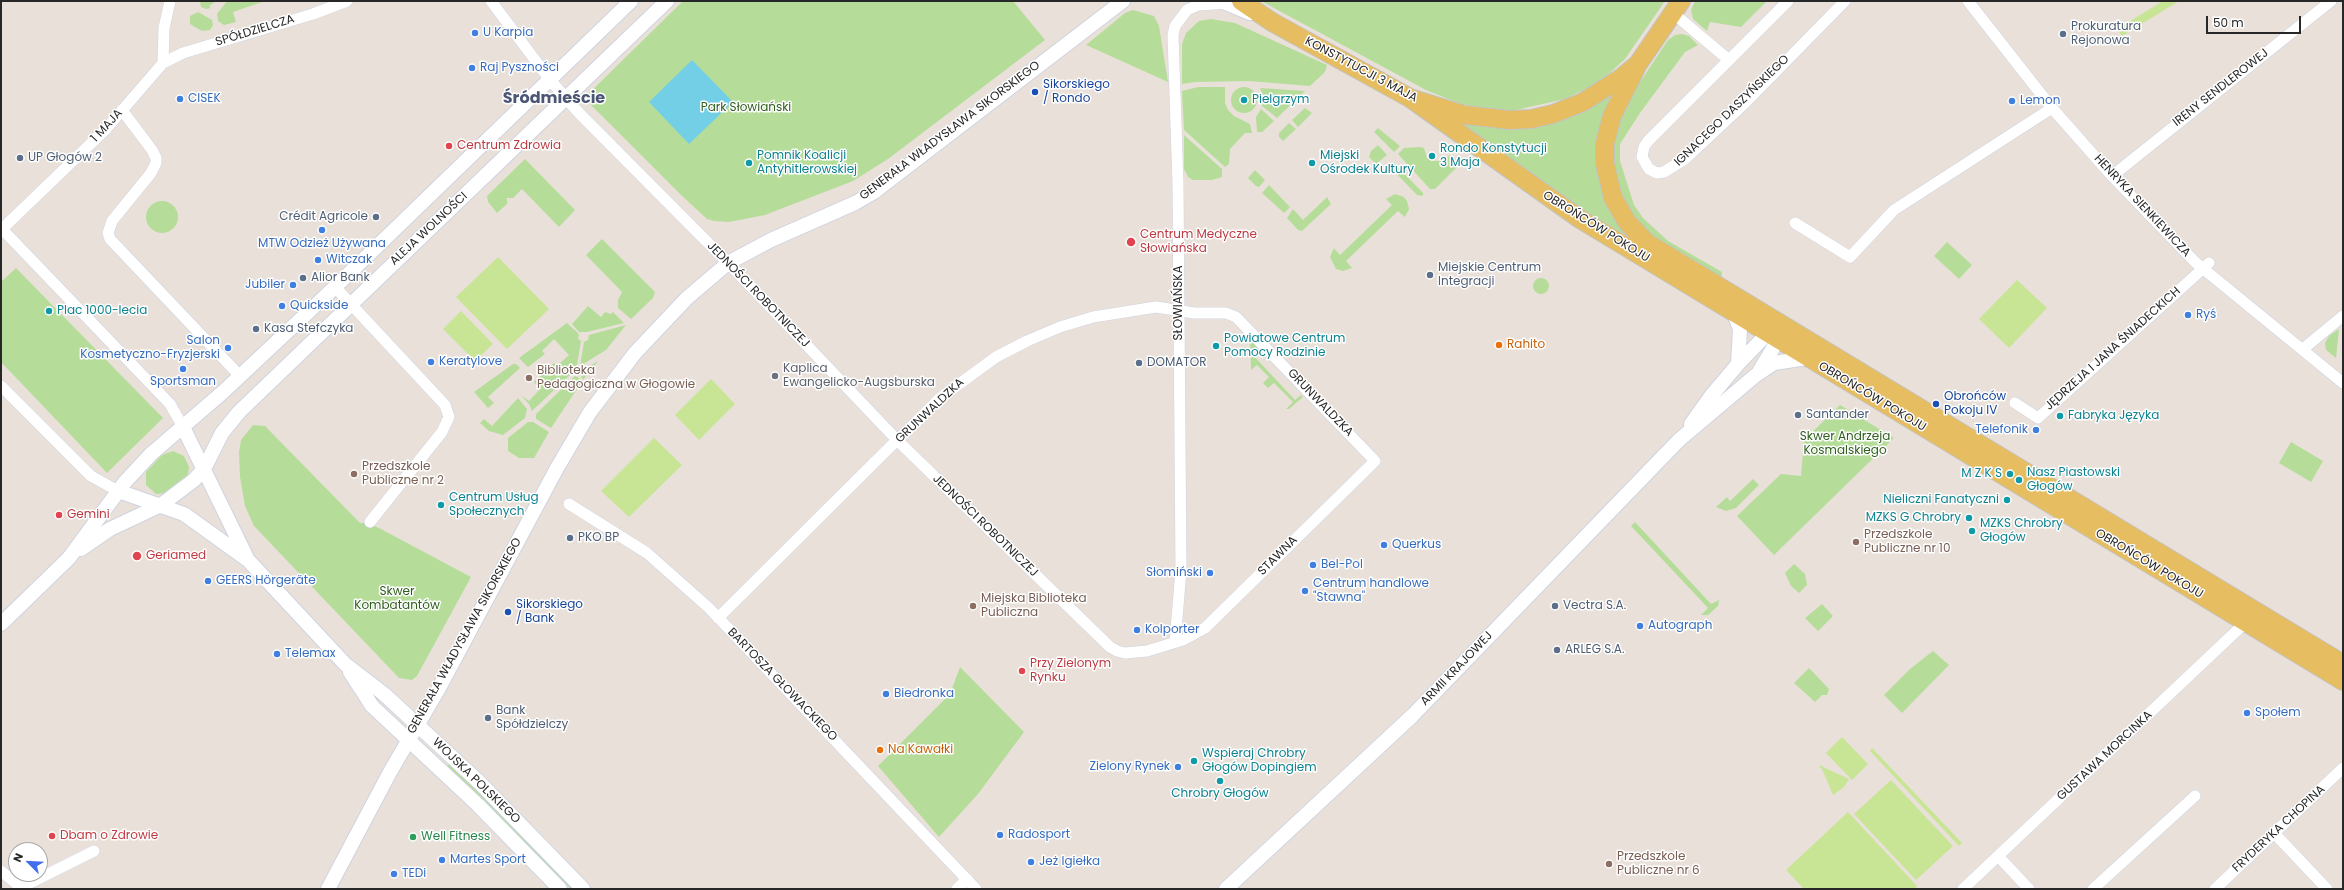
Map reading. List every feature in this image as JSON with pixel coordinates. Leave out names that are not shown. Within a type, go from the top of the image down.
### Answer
[{"type":"main road","name":"KONSTYTUCJI 3 MAJA","points":[[1230,2],[1272,22],[1410,98],[1465,115],[1485,118],[1531,119],[1553,114],[1583,102],[1621,78],[1638,64],[1677,7]]},
{"type":"main road","name":"OBROŃCÓW POKOJU","points":[[1638,64],[1622,93],[1607,132],[1605,164],[1613,198],[1628,222],[1647,243],[1775,333],[1807,358],[2343,681]]},
{"type":"main road","name":"OBROŃCÓW POKOJU","points":[[1410,98],[1580,220],[1734,313],[1775,333],[2343,664]]},
{"type":"street","points":[[163,63],[164,28],[170,1]]},
{"type":"street","name":"SPÓŁDZIELCZA","points":[[163,63],[183,53],[313,14],[347,1]]},
{"type":"street","name":"JEDNOŚCI ROBOTNICZEJ","points":[[491,1],[550,80],[567,99],[728,263],[897,440],[1110,647],[1125,653],[1136,653],[1175,642]]},
{"type":"street","name":"ALEJA WOLNOŚCI","points":[[118,490],[151,454],[182,425],[240,376],[335,287],[631,1]]},
{"type":"street","name":"ALEJA WOLNOŚCI","points":[[161,505],[185,489],[204,469],[228,424],[350,304],[567,99],[667,1]]},
{"type":"street","name":"GENERAŁA WŁADYSŁAWA SIKORSKIEGO","points":[[328,889],[557,468],[589,414],[608,386],[659,326],[687,298],[728,263],[771,240],[855,203],[874,192],[1123,1]]},
{"type":"street","name":"IGNACEGO DASZYŃSKIEGO","points":[[1788,1],[1644,147],[1642,158],[1649,169],[1658,173],[1664,172],[1685,159],[1747,101],[1845,1]]},
{"type":"street","name":"HENRYKA SIENKIEWICZA","points":[[1968,1],[2052,108],[2112,176],[2205,265],[2343,383]]},
{"type":"street","name":"IRENY SENDLEROWEJ","points":[[2112,176],[2331,1]]},
{"type":"street","name":"SŁOWIAŃSKA","points":[[1175,642],[1180,570],[1178,184],[1173,35],[1175,26],[1187,10],[1198,5],[1230,2]]},
{"type":"street","points":[[1677,7],[1729,60]]},
{"type":"street","name":"1 MAJA","points":[[2,229],[69,166],[122,110],[163,63]]},
{"type":"street","points":[[1795,223],[1850,257],[1894,210],[2052,108]]},
{"type":"street","points":[[122,110],[152,150],[156,158],[156,163],[150,173],[112,221],[108,233],[110,239],[240,376]]},
{"type":"street","points":[[2,229],[170,404],[182,425]]},
{"type":"street","name":"JĘDRZEJA I JANA ŚNIADECKICH","points":[[2015,403],[2038,418],[2205,265]]},
{"type":"street","points":[[335,287],[445,404],[449,417],[442,432],[370,522]]},
{"type":"street","name":"GRUNWALDZKA","points":[[718,618],[940,398],[967,377],[1027,341],[1060,327],[1116,312],[1156,307],[1179,309],[1194,313],[1226,313],[1241,320],[1375,461]]},
{"type":"street","points":[[1734,313],[1740,328],[1738,364]]},
{"type":"street","points":[[2303,349],[2343,316]]},
{"type":"street","name":"ARMII KRAJOWEJ","points":[[1679,440],[1711,396],[1738,364],[1775,333]]},
{"type":"street","name":"ARMII KRAJOWEJ","points":[[1756,375],[1775,333]]},
{"type":"street","name":"ARMII KRAJOWEJ","points":[[1226,889],[1412,716],[1679,440],[1756,375],[1774,364],[1807,358]]},
{"type":"street","points":[[1,386],[91,476],[118,490],[69,558]]},
{"type":"street","name":"WOJSKA POLSKIEGO","points":[[182,425],[248,560]]},
{"type":"street","name":"STAWNA","points":[[1175,642],[1194,635],[1214,621],[1375,461]]},
{"type":"street","name":"WOJSKA POLSKIEGO","points":[[118,490],[174,509],[192,518],[248,560],[345,664],[384,694],[480,783],[583,889]]},
{"type":"street","name":"BARTOSZA GŁOWACKIEGO","points":[[568,504],[647,553],[718,618],[976,889]]},
{"type":"street","points":[[1,624],[69,558],[110,529],[161,505]]},
{"type":"street","name":"GUSTAWA MORCINKA","points":[[1963,889],[2246,622]]},
{"type":"street","name":"WOJSKA POLSKIEGO","points":[[345,664],[372,706],[478,805],[560,889]]},
{"type":"street","name":"FRYDERYKA CHOPINA","points":[[2215,889],[2275,834],[2343,768]]},
{"type":"street","points":[[2093,889],[2195,796]]},
{"type":"street","points":[[2275,834],[2327,889]]},
{"type":"street","points":[[1,871],[21,889],[94,851]]},
{"type":"street","points":[[1998,856],[2029,889]]},
{"type":"street","points":[[957,889],[967,879]]},
{"type":"green space","points":[[200,1],[216,1],[209,6],[211,8],[206,9],[201,7]]},
{"type":"green space","points":[[227,1],[265,1],[233,12],[236,22],[224,25],[218,21],[217,14]]},
{"type":"green space","name":"Park Słowiański","points":[[683,1],[1013,1],[1045,40],[888,159],[853,181],[765,215],[729,222],[714,221],[707,219],[681,195],[584,98]]},
{"type":"green space","points":[[1261,1],[1665,1],[1625,59],[1600,82],[1565,99],[1516,110],[1489,111],[1458,103],[1426,90]]},
{"type":"green space","points":[[1695,1],[1767,1],[1741,27],[1710,22],[1707,31],[1693,19],[1691,10]]},
{"type":"green space","points":[[2163,1],[2179,1],[2122,36],[2117,29]]},
{"type":"green space","points":[[1133,10],[1154,16],[1159,26],[1168,82],[1086,45],[1125,13]]},
{"type":"green space","points":[[198,12],[212,20],[213,25],[210,30],[202,31],[190,24],[190,16]]},
{"type":"green space","points":[[1211,19],[1235,23],[1327,65],[1325,72],[1310,86],[1249,81],[1196,82],[1182,84],[1182,44],[1186,33],[1199,21]]},
{"type":"green space","points":[[1682,34],[1689,36],[1698,45],[1685,52],[1640,113],[1620,144],[1620,161],[1634,205],[1643,218],[1668,241],[1722,272],[1721,281],[1663,247],[1632,219],[1622,200],[1611,153],[1615,133],[1634,91],[1668,40],[1675,35]]},
{"type":"green space","points":[[1198,87],[1225,87],[1225,103],[1228,110],[1234,116],[1250,124],[1252,133],[1245,133],[1230,149],[1229,164],[1225,167],[1184,130],[1182,91]]},
{"type":"green space","points":[[1244,87],[1253,91],[1257,100],[1253,109],[1244,113],[1235,109],[1231,100],[1235,91]]},
{"type":"green space","points":[[1260,88],[1305,91],[1277,118],[1262,106],[1263,95]]},
{"type":"green space","points":[[1615,91],[1596,152],[1599,180],[1606,201],[1621,228],[1631,240],[1631,243],[1462,127],[1465,123],[1487,127],[1540,126],[1567,118]]},
{"type":"green space","points":[[1305,108],[1312,113],[1298,127],[1292,120]]},
{"type":"green space","points":[[1261,109],[1274,121],[1262,132],[1257,132],[1256,117]]},
{"type":"green space","points":[[1289,123],[1296,129],[1283,141],[1279,137],[1279,133]]},
{"type":"green space","points":[[1378,128],[1400,146],[1394,152],[1374,132]]},
{"type":"green space","points":[[1184,135],[1222,169],[1222,177],[1212,180],[1193,180],[1188,177],[1184,169]]},
{"type":"green space","points":[[1378,145],[1387,155],[1376,164],[1369,157],[1371,151]]},
{"type":"green space","points":[[1404,148],[1424,148],[1427,158],[1432,161],[1443,161],[1450,155],[1461,163],[1435,189],[1430,189],[1398,154]]},
{"type":"green space","points":[[525,159],[575,210],[559,227],[522,189],[513,198],[507,198],[507,204],[497,213],[488,202],[487,196]]},
{"type":"green space","points":[[1393,162],[1423,193],[1423,196],[1417,195],[1389,166]]},
{"type":"green space","points":[[1255,170],[1265,180],[1259,187],[1248,178]]},
{"type":"green space","points":[[1269,185],[1290,207],[1284,213],[1262,193]]},
{"type":"green space","points":[[1395,194],[1404,197],[1407,201],[1409,209],[1405,217],[1398,211],[1346,261],[1352,268],[1343,271],[1336,269],[1330,257],[1334,248],[1340,255],[1392,205],[1386,199]]},
{"type":"green space","points":[[1327,197],[1331,204],[1302,231],[1298,230],[1287,218],[1293,209],[1303,220]]},
{"type":"green space","points":[[159,201],[165,201],[174,205],[178,217],[174,229],[165,233],[159,233],[150,229],[146,220],[146,214],[150,205]]},
{"type":"green space","points":[[602,239],[655,292],[653,298],[631,319],[618,308],[618,300],[622,292],[586,255]]},
{"type":"green space","points":[[1947,242],[1972,265],[1959,279],[1934,256]]},
{"type":"green space","points":[[498,257],[549,309],[507,349],[456,297]]},
{"type":"green space","points":[[16,268],[163,418],[107,473],[1,362],[1,282]]},
{"type":"green space","points":[[1541,278],[1548,283],[1549,286],[1544,293],[1541,294],[1534,289],[1533,286],[1538,279]]},
{"type":"green space","points":[[2017,280],[2047,308],[2009,348],[1979,319]]},
{"type":"green space","points":[[588,306],[601,317],[605,312],[611,314],[613,312],[624,323],[587,332],[579,332],[572,324]]},
{"type":"green space","points":[[461,311],[493,344],[475,361],[443,329]]},
{"type":"green space","points":[[567,323],[579,334],[578,339],[581,341],[577,365],[572,369],[572,373],[532,411],[529,404],[521,395],[529,401],[540,389],[534,382],[554,363],[557,366],[569,355],[554,339],[542,351],[545,354],[528,367],[519,358]]},
{"type":"green space","points":[[626,325],[606,350],[580,366],[584,342],[588,340],[589,335]]},
{"type":"green space","points":[[2339,329],[2336,358],[2326,350],[2325,343],[2329,336]]},
{"type":"green space","points":[[1250,337],[1259,347],[1252,354],[1295,400],[1301,395],[1303,397],[1289,409],[1286,409],[1293,402],[1274,383],[1268,388],[1263,383],[1269,377],[1257,365],[1251,370]]},
{"type":"green space","points":[[598,361],[583,380],[581,376],[583,370]]},
{"type":"green space","points":[[513,364],[516,364],[520,368],[488,397],[494,403],[488,408],[474,392]]},
{"type":"green space","points":[[575,376],[579,378],[581,383],[551,428],[536,419],[536,414]]},
{"type":"green space","points":[[711,379],[735,404],[699,440],[675,415]]},
{"type":"green space","points":[[518,398],[527,409],[525,418],[503,435],[489,431],[480,423],[484,419],[492,426]]},
{"type":"green space","name":"Skwer Andrzeja Kosmalskiego","points":[[1840,405],[1894,438],[1774,555],[1737,516],[1781,474],[1801,476],[1804,440]]},
{"type":"green space","points":[[528,422],[533,422],[549,432],[534,458],[519,458],[508,451],[508,438]]},
{"type":"green space","name":"Skwer Kombatantów","points":[[253,425],[265,426],[360,523],[367,523],[379,528],[471,577],[417,676],[412,680],[399,678],[254,526],[245,506],[240,477],[239,452],[241,440]]},
{"type":"green space","points":[[654,438],[682,465],[629,517],[601,491]]},
{"type":"green space","points":[[2291,442],[2323,461],[2311,482],[2279,463]]},
{"type":"green space","points":[[173,451],[184,456],[189,467],[188,474],[185,479],[169,493],[156,494],[146,485],[146,472],[162,455]]},
{"type":"green space","points":[[1753,479],[1759,485],[1736,508],[1726,511],[1716,507],[1727,497],[1730,501]]},
{"type":"green space","points":[[1635,522],[1711,604],[1719,600],[1718,606],[1708,615],[1701,615],[1708,608],[1631,526]]},
{"type":"green space","points":[[1794,564],[1805,574],[1807,585],[1799,593],[1791,586],[1785,573]]},
{"type":"green space","points":[[1822,604],[1833,616],[1818,631],[1805,618]]},
{"type":"green space","points":[[1933,651],[1949,665],[1902,713],[1884,695],[1910,669]]},
{"type":"green space","points":[[960,667],[1024,732],[978,794],[939,837],[878,766],[950,694]]},
{"type":"green space","points":[[1809,668],[1829,689],[1827,695],[1822,695],[1815,702],[1794,683]]},
{"type":"green space","points":[[1842,737],[1868,764],[1852,780],[1826,753]]},
{"type":"green space","points":[[1872,748],[1962,843],[1959,846],[1870,751]]},
{"type":"green space","points":[[449,764],[518,830],[575,889],[571,889],[447,766]]},
{"type":"green space","points":[[1822,765],[1823,767],[1849,779],[1844,787],[1833,795],[1822,769],[1819,767]]},
{"type":"green space","points":[[1891,780],[1953,846],[1916,880],[1854,814]]},
{"type":"green space","points":[[1848,812],[1917,886],[1914,889],[1804,889],[1786,870]]},
{"type":"water","points":[[692,60],[733,102],[689,144],[649,102]]},
{"type":"place","name":"U Karpia","points":[[475,33]]},
{"type":"place","name":"Prokuratura Rejonowa","points":[[2063,34]]},
{"type":"place","name":"Raj Pyszności","points":[[472,68]]},
{"type":"place","name":"Sikorskiego / Rondo","points":[[1035,92]]},
{"type":"place","name":"CISEK","points":[[180,99]]},
{"type":"place","name":"Pielgrzym","points":[[1244,100]]},
{"type":"place","name":"Lemon","points":[[2012,101]]},
{"type":"place","name":"Centrum Zdrowia","points":[[449,146]]},
{"type":"place","name":"Rondo Konstytucji 3 Maja","points":[[1432,156]]},
{"type":"place","name":"UP Głogów 2","points":[[20,158]]},
{"type":"place","name":"Pomnik Koalicji Antyhitlerowskiej","points":[[749,163]]},
{"type":"place","name":"Miejski Ośrodek Kultury","points":[[1312,163]]},
{"type":"place","name":"Crédit Agricole","points":[[376,217]]},
{"type":"place","name":"MTW Odzież Używana","points":[[322,230]]},
{"type":"place","name":"Centrum Medyczne Słowiańska","points":[[1131,242]]},
{"type":"place","name":"Witczak","points":[[318,260]]},
{"type":"place","name":"Miejskie Centrum Integracji","points":[[1430,275]]},
{"type":"place","name":"Alior Bank","points":[[303,278]]},
{"type":"place","name":"Jubiler","points":[[293,285]]},
{"type":"place","name":"Quickside","points":[[282,306]]},
{"type":"place","name":"Plac 1000-lecia","points":[[49,311]]},
{"type":"place","name":"Ryś","points":[[2188,315]]},
{"type":"place","name":"Kasa Stefczyka","points":[[256,329]]},
{"type":"place","name":"Rahito","points":[[1499,345]]},
{"type":"place","name":"Powiatowe Centrum Pomocy Rodzinie","points":[[1216,346]]},
{"type":"place","name":"Salon Kosmetyczno-Fryzjerski","points":[[228,348]]},
{"type":"place","name":"Keratylove","points":[[431,362]]},
{"type":"place","name":"DOMATOR","points":[[1139,363]]},
{"type":"place","name":"Sportsman","points":[[183,369]]},
{"type":"place","name":"Kaplica Ewangelicko-Augsburska","points":[[775,376]]},
{"type":"place","name":"Biblioteka Pedagogiczna w Głogowie","points":[[529,378]]},
{"type":"place","name":"Obrońców Pokoju IV","points":[[1936,404]]},
{"type":"place","name":"Santander","points":[[1798,415]]},
{"type":"place","name":"Fabryka Języka","points":[[2060,416]]},
{"type":"place","name":"Telefonik","points":[[2036,430]]},
{"type":"place","name":"Przedszkole Publiczne nr 2","points":[[354,474]]},
{"type":"place","name":"M Z K S","points":[[2010,474]]},
{"type":"place","name":"Nasz Piastowski Głogów","points":[[2019,480]]},
{"type":"place","name":"Nieliczni Fanatyczni","points":[[2007,500]]},
{"type":"place","name":"Centrum Usług Społecznych","points":[[441,505]]},
{"type":"place","name":"Gemini","points":[[59,515]]},
{"type":"place","name":"MZKS G Chrobry","points":[[1969,518]]},
{"type":"place","name":"MZKS Chrobry Głogów","points":[[1972,531]]},
{"type":"place","name":"PKO BP","points":[[570,538]]},
{"type":"place","name":"Przedszkole Publiczne nr 10","points":[[1856,542]]},
{"type":"place","name":"Querkus","points":[[1384,545]]},
{"type":"place","name":"Geriamed","points":[[137,556]]},
{"type":"place","name":"Bel-Pol","points":[[1313,565]]},
{"type":"place","name":"Słomiński","points":[[1210,573]]},
{"type":"place","name":"GEERS Hörgeräte","points":[[208,581]]},
{"type":"place","name":"Centrum handlowe \"Stawna\"","points":[[1305,591]]},
{"type":"place","name":"Miejska Biblioteka Publiczna","points":[[973,606]]},
{"type":"place","name":"Vectra S.A.","points":[[1555,606]]},
{"type":"place","name":"Sikorskiego / Bank","points":[[508,612]]},
{"type":"place","name":"Autograph","points":[[1640,626]]},
{"type":"place","name":"Kolporter","points":[[1137,630]]},
{"type":"place","name":"ARLEG S.A.","points":[[1557,650]]},
{"type":"place","name":"Telemax","points":[[277,654]]},
{"type":"place","name":"Przy Zielonym Rynku","points":[[1022,671]]},
{"type":"place","name":"Biedronka","points":[[886,694]]},
{"type":"place","name":"Społem","points":[[2247,713]]},
{"type":"place","name":"Bank Spółdzielczy","points":[[488,718]]},
{"type":"place","name":"Na Kawałki","points":[[880,750]]},
{"type":"place","name":"Wspieraj Chrobry Głogów Dopingiem","points":[[1194,761]]},
{"type":"place","name":"Zielony Rynek","points":[[1178,767]]},
{"type":"place","name":"Chrobry Głogów","points":[[1220,781]]},
{"type":"place","name":"Radosport","points":[[1000,835]]},
{"type":"place","name":"Dbam o Zdrowie","points":[[52,836]]},
{"type":"place","name":"Well Fitness","points":[[413,837]]},
{"type":"place","name":"Martes Sport","points":[[442,860]]},
{"type":"place","name":"Jeż Igiełka","points":[[1031,862]]},
{"type":"place","name":"Przedszkole Publiczne nr 6","points":[[1609,864]]},
{"type":"place","name":"TEDi","points":[[394,874]]},
{"type":"district","name":"Śródmieście","points":[[554,99]]}]
